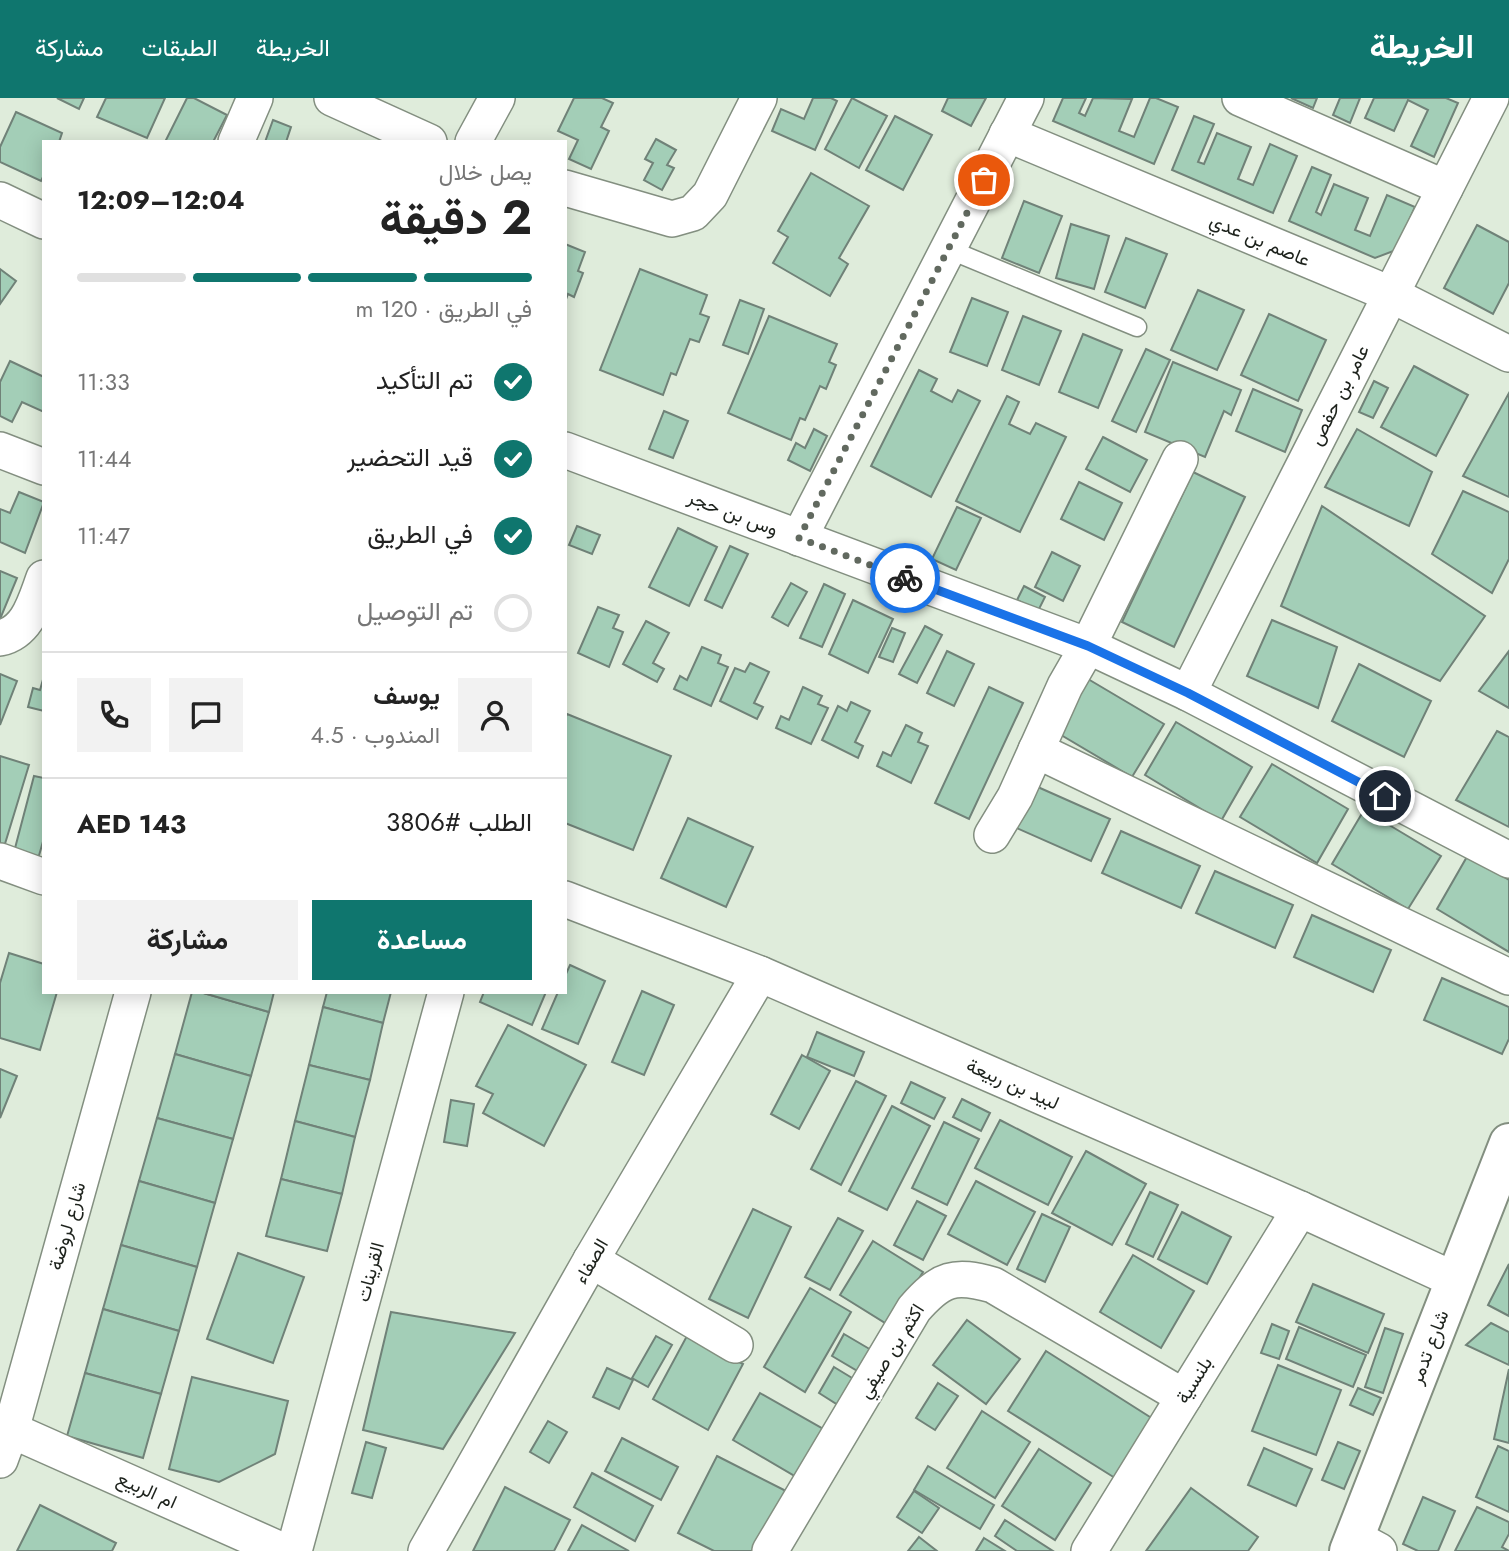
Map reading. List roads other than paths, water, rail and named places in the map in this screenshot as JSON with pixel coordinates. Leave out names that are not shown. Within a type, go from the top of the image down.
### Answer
[{"type":"street","points":[[237,140],[255,98]]},
{"type":"street","points":[[332,98],[425,140]]},
{"type":"street","points":[[473,140],[497,98]]},
{"type":"street","points":[[567,189],[672,219],[693,213],[710,195],[759,98]]},
{"type":"street","points":[[799,538],[1026,98]]},
{"type":"street","points":[[1240,98],[1445,188]]},
{"type":"street","name":"عامر بن حفص","points":[[1188,693],[1491,98]]},
{"type":"street","name":"عاصم بن عدي","points":[[1007,134],[1390,294],[1509,354]]},
{"type":"street","points":[[0,200],[42,220]]},
{"type":"street","points":[[0,450],[42,466]]},
{"type":"street","name":"وس بن حجر","points":[[567,451],[1088,646],[1188,693],[1509,860]]},
{"type":"street","points":[[992,835],[1015,797],[1065,687],[1180,459]]},
{"type":"street","points":[[0,638],[9,636],[23,625],[42,583]]},
{"type":"street","points":[[1036,750],[1509,977]]},
{"type":"street","points":[[0,861],[42,876]]},
{"type":"street","name":"لبيد بن ربيعة","points":[[567,900],[761,974],[1300,1209],[1455,1280]]},
{"type":"street","name":"الصفاء","points":[[426,1551],[591,1260],[761,974]]},
{"type":"street","name":"شارع لروضة","points":[[5,1445],[11,1382],[132,994]]},
{"type":"street","name":"القرينات","points":[[294,1551],[445,994]]},
{"type":"street","name":"شارع تدمر","points":[[1361,1547],[1455,1280],[1509,1143]]},
{"type":"street","name":"بلنسية","points":[[1088,1551],[1300,1209]]},
{"type":"street","points":[[591,1260],[735,1345]]},
{"type":"street","name":"اكثم بن صيفي","points":[[770,1551],[914,1309],[929,1292],[947,1280],[968,1278],[993,1285],[1184,1397]]},
{"type":"street","name":"ام الربيع","points":[[5,1445],[283,1551]]},
{"type":"lane","points":[[948,249],[1137,327]]}]
